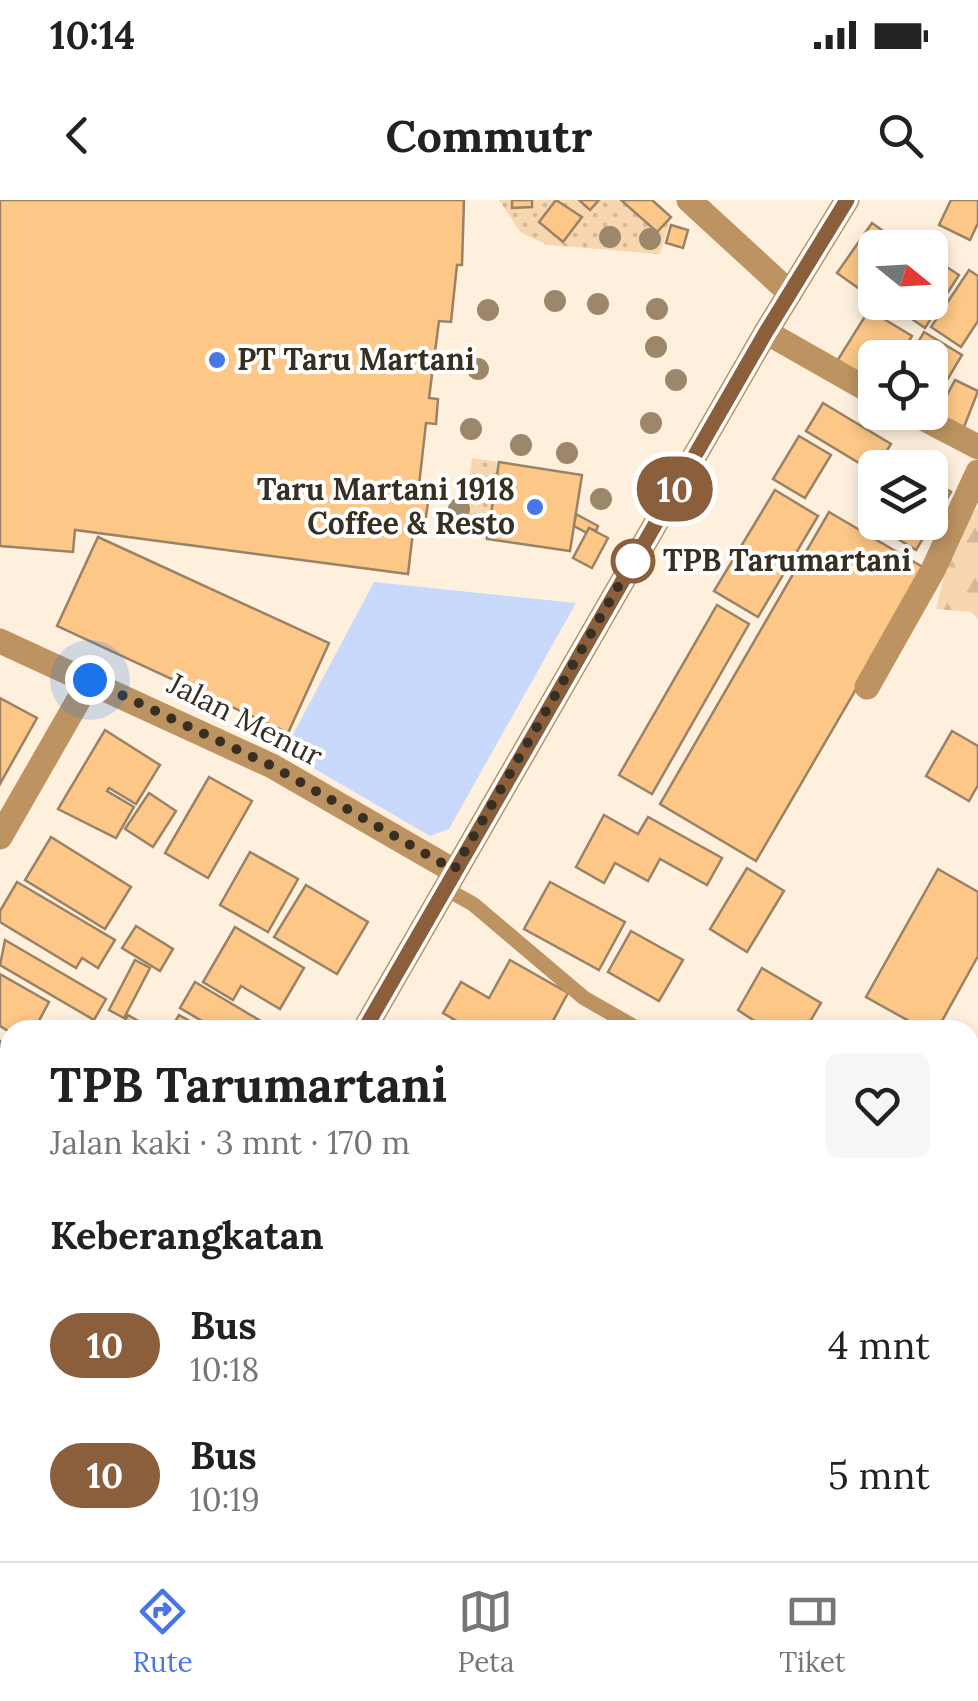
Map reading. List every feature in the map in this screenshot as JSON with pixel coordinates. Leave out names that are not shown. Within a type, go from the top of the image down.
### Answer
[{"type":"street","points":[[689,200],[790,293]]},
{"type":"street","points":[[370,1020],[766,332],[848,200]]},
{"type":"street","points":[[766,332],[858,384]]},
{"type":"street","points":[[945,430],[978,447]]},
{"type":"street","points":[[867,687],[933,570],[978,472]]},
{"type":"street","name":"Jalan Menur","points":[[0,642],[272,766],[449,879]]},
{"type":"street","points":[[0,837],[90,680]]},
{"type":"lane","points":[[449,879],[584,998],[622,1020]]},
{"type":"green space","points":[[499,200],[579,200],[590,209],[599,200],[621,200],[657,231],[671,217],[660,254],[548,245],[521,233]]},
{"type":"green space","points":[[472,458],[499,462],[487,539],[461,536]]},
{"type":"green space","points":[[978,507],[978,619],[971,612],[936,609],[954,535]]},
{"type":"water","points":[[374,582],[576,603],[449,829],[430,836],[284,751]]},
{"type":"building","name":"PT Taru Martani","points":[[0,200],[464,200],[462,265],[457,265],[451,322],[439,321],[429,398],[438,399],[436,424],[426,423],[418,494],[429,495],[425,524],[414,523],[408,574],[75,530],[73,552],[0,546]]},
{"type":"building","points":[[512,200],[532,200],[532,207],[512,208]]},
{"type":"building","points":[[556,200],[582,217],[563,242],[539,222]]},
{"type":"building","points":[[579,200],[599,200],[590,210]]},
{"type":"building","points":[[621,200],[652,200],[671,217],[657,232]]},
{"type":"building","points":[[951,200],[978,200],[978,223],[970,240],[939,225]]},
{"type":"building","points":[[671,225],[688,230],[683,248],[666,243]]},
{"type":"building","points":[[858,243],[858,288],[837,273]]},
{"type":"building","points":[[948,268],[959,275],[948,292]]},
{"type":"building","points":[[969,270],[978,276],[978,321],[961,347],[931,327],[936,320],[948,320],[948,302]]},
{"type":"building","points":[[863,320],[886,320],[912,336],[910,340],[858,340],[858,374],[837,361]]},
{"type":"building","points":[[913,320],[930,320],[925,328]]},
{"type":"building","points":[[924,332],[937,340],[919,340]]},
{"type":"building","points":[[948,347],[962,355],[948,379]]},
{"type":"building","points":[[955,380],[978,391],[962,432],[948,425],[948,393]]},
{"type":"building","points":[[823,403],[858,424],[858,430],[868,430],[891,444],[887,450],[858,450],[858,462],[806,431]]},
{"type":"building","points":[[799,436],[831,455],[805,498],[773,479]]},
{"type":"building","name":"Taru Martani 1918 Coffee & Resto","points":[[499,462],[582,475],[570,551],[487,539]]},
{"type":"building","points":[[775,490],[818,516],[758,617],[714,591]]},
{"type":"building","points":[[829,512],[858,529],[858,540],[877,540],[926,569],[756,861],[660,804]]},
{"type":"building","points":[[576,514],[598,526],[596,531],[589,528],[587,533],[574,526]]},
{"type":"building","points":[[589,528],[608,538],[592,568],[573,558]]},
{"type":"building","points":[[98,537],[329,643],[288,733],[57,626]]},
{"type":"building","points":[[900,540],[922,540],[916,550]]},
{"type":"building","points":[[717,605],[749,624],[652,794],[619,775]]},
{"type":"building","points":[[0,698],[37,718],[0,784]]},
{"type":"building","points":[[105,730],[160,765],[136,804],[109,788],[107,791],[134,807],[116,838],[58,809]]},
{"type":"building","points":[[952,731],[978,746],[978,785],[969,801],[926,776]]},
{"type":"building","points":[[209,777],[252,801],[208,878],[165,853]]},
{"type":"building","points":[[149,793],[176,811],[153,847],[125,829]]},
{"type":"building","points":[[604,815],[638,834],[648,817],[722,858],[707,885],[660,859],[648,881],[615,863],[604,883],[576,867]]},
{"type":"building","points":[[51,837],[131,887],[105,929],[25,880]]},
{"type":"building","points":[[250,852],[298,879],[268,932],[220,905]]},
{"type":"building","points":[[747,868],[784,891],[747,952],[710,929]]},
{"type":"building","points":[[938,869],[978,892],[978,956],[943,1020],[907,1020],[866,997]]},
{"type":"building","points":[[17,882],[115,940],[98,968],[82,958],[76,968],[0,922],[0,911]]},
{"type":"building","points":[[550,882],[625,922],[599,970],[524,929]]},
{"type":"building","points":[[306,885],[368,922],[337,974],[274,937]]},
{"type":"building","points":[[136,926],[173,949],[160,971],[122,948]]},
{"type":"building","points":[[235,927],[304,968],[280,1009],[241,986],[233,1000],[203,982]]},
{"type":"building","points":[[631,931],[683,960],[659,1001],[608,972]]},
{"type":"building","points":[[5,940],[106,999],[94,1020],[0,965]]},
{"type":"building","points":[[135,960],[150,968],[124,1018],[109,1010]]},
{"type":"building","points":[[510,960],[568,993],[553,1020],[455,1020],[443,1013],[461,982],[489,998]]},
{"type":"building","points":[[762,968],[821,1003],[811,1020],[753,1020],[738,1010]]},
{"type":"building","points":[[0,974],[49,1002],[39,1020],[0,1020]]},
{"type":"building","points":[[195,982],[259,1020],[200,1020],[180,1008]]},
{"type":"bus line","name":"10","points":[[370,1020],[766,332],[847,200]]},
{"type":"place","name":"PT Taru Martani","points":[[217,360]]},
{"type":"place","name":"Taru Martani 1918 Coffee & Resto","points":[[535,507]]},
{"type":"place","name":"TPB Tarumartani","points":[[633,561]]},
{"type":"route","points":[[90,680],[272,766],[454,870],[633,561]]}]
